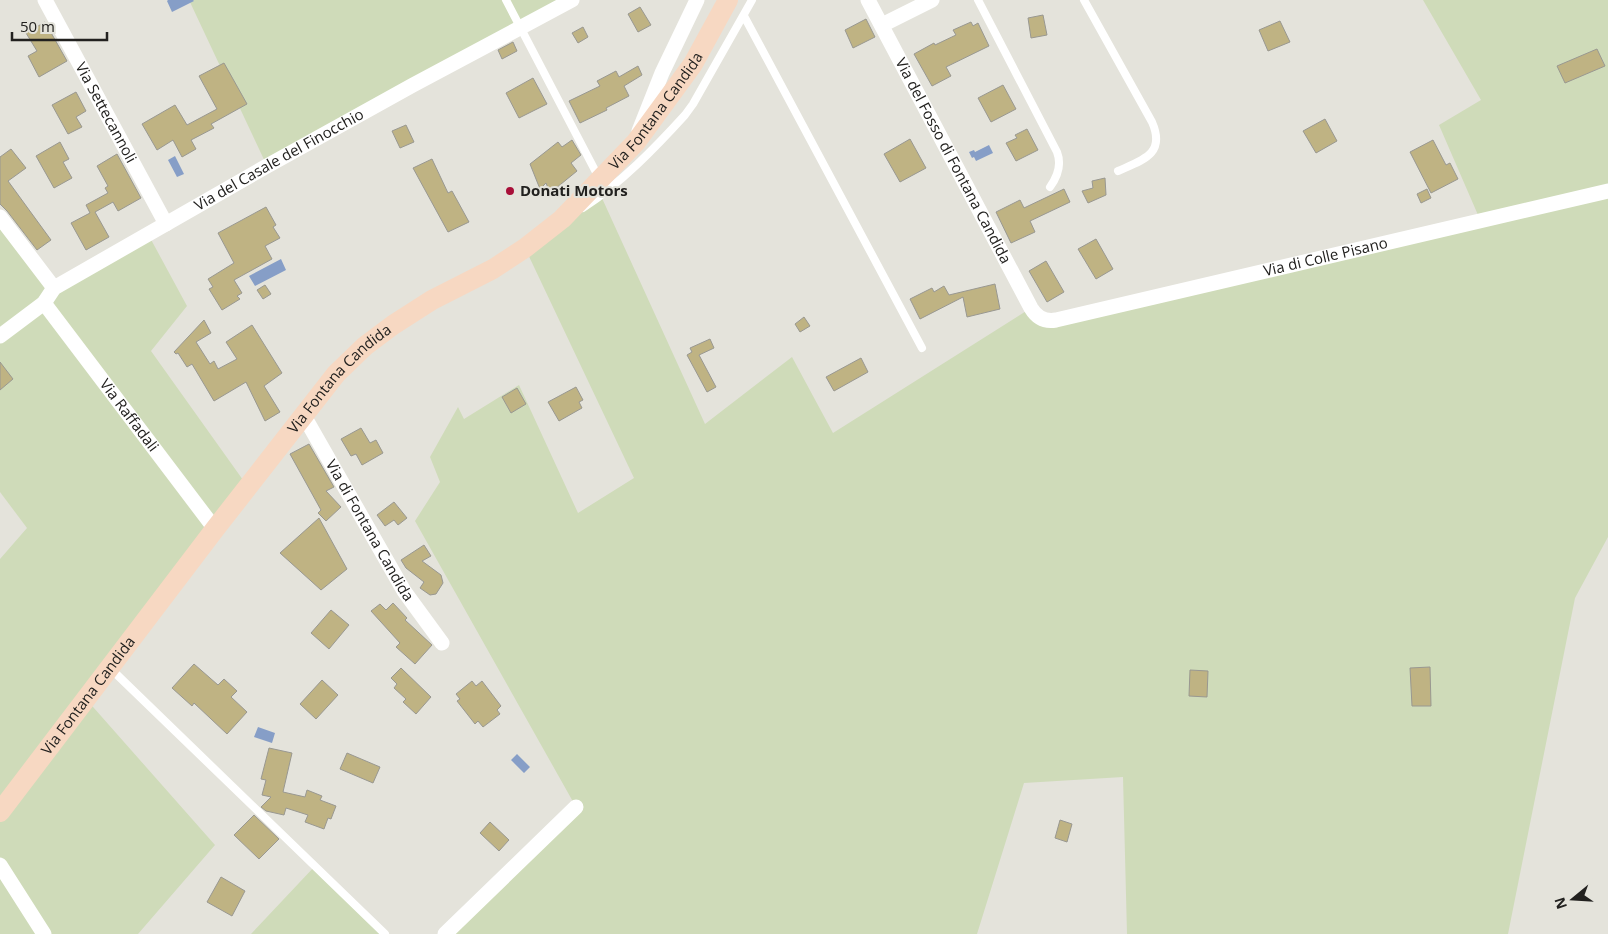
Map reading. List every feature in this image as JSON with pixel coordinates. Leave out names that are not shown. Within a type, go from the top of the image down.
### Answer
[{"type":"main road","name":"Via Fontana Candida","points":[[0,812],[215,529],[343,367],[384,331],[432,300],[486,274],[562,219],[636,142],[684,77],[702,49],[728,0]]},
{"type":"street","name":"Via Settecannoli","points":[[45,0],[166,224]]},
{"type":"street","name":"Via del Casale del Finocchio","points":[[0,336],[44,304],[54,288],[412,85],[572,0]]},
{"type":"street","points":[[636,142],[655,88],[697,0]]},
{"type":"street","name":"Via del Fosso di Fontana Candida","points":[[868,0],[1031,308],[1042,320]]},
{"type":"street","points":[[882,26],[932,0]]},
{"type":"street","name":"Via di Colle Pisano","points":[[1042,320],[1056,320],[1608,191]]},
{"type":"street","points":[[0,217],[54,288]]},
{"type":"street","name":"Via Raffadali","points":[[44,304],[215,529]]},
{"type":"street","name":"Via di Fontana Candida","points":[[304,416],[399,583],[442,644]]},
{"type":"street","points":[[445,934],[576,807]]},
{"type":"street","points":[[0,865],[44,934]]},
{"type":"lane","points":[[506,0],[600,180]]},
{"type":"lane","points":[[562,219],[582,209],[616,184],[682,118],[693,104],[752,0]]},
{"type":"lane","points":[[978,0],[1057,152],[1059,168],[1050,187]]},
{"type":"lane","points":[[1084,0],[1152,122],[1156,133],[1157,146],[1152,153],[1118,170]]},
{"type":"lane","points":[[744,16],[922,348]]},
{"type":"lane","points":[[110,668],[386,934]]},
{"type":"green space","points":[[189,0],[572,0],[267,166]]},
{"type":"green space","points":[[1423,0],[1608,0],[1608,186],[1478,215],[1439,125],[1481,100]]},
{"type":"green space","points":[[596,185],[705,424],[792,357],[833,433],[1031,308],[1039,318],[1608,191],[1608,537],[1575,598],[1508,934],[1127,934],[1123,777],[1024,783],[977,934],[446,934],[576,807],[415,521],[440,482],[430,457],[458,407],[464,419],[519,385],[578,513],[634,478],[525,248]]},
{"type":"green space","points":[[0,217],[54,288],[148,234],[187,306],[151,351],[248,487],[86,699],[215,845],[138,934],[0,934],[0,559],[27,528],[0,492]]},
{"type":"green space","points":[[315,866],[385,934],[251,934]]},
{"type":"water","points":[[168,0],[193,0],[194,1],[172,12]]},
{"type":"water","points":[[989,145],[993,153],[976,161],[974,157],[972,158],[969,152],[974,150],[975,152]]},
{"type":"water","points":[[175,156],[184,174],[177,177],[168,160]]},
{"type":"water","points":[[281,259],[286,270],[255,286],[249,276]]},
{"type":"water","points":[[258,727],[275,733],[272,743],[254,737]]},
{"type":"water","points":[[517,754],[530,767],[524,773],[511,760]]},
{"type":"building","points":[[640,7],[651,25],[638,32],[628,14]]},
{"type":"building","points":[[1043,15],[1047,35],[1031,38],[1028,18]]},
{"type":"building","points":[[866,19],[875,37],[853,48],[845,30]]},
{"type":"building","points":[[1280,21],[1290,42],[1268,51],[1259,30]]},
{"type":"building","points":[[45,22],[67,61],[39,77],[28,56],[37,51],[26,33]]},
{"type":"building","points":[[971,22],[973,26],[978,23],[989,46],[946,67],[951,76],[932,86],[914,54],[934,43],[935,45],[956,35],[953,30]]},
{"type":"building","points":[[583,27],[588,37],[578,43],[572,33]]},
{"type":"building","points":[[513,42],[517,51],[502,59],[498,50]]},
{"type":"building","points":[[1597,49],[1605,66],[1565,83],[1557,66]]},
{"type":"building","points":[[224,63],[247,104],[211,124],[214,128],[191,140],[196,149],[182,157],[173,140],[157,150],[142,124],[175,105],[187,125],[217,109],[199,76]]},
{"type":"building","points":[[638,66],[642,75],[624,86],[629,96],[606,108],[607,110],[580,123],[569,101],[600,86],[597,81],[616,71],[619,77]]},
{"type":"building","points":[[533,78],[547,104],[519,118],[506,93]]},
{"type":"building","points":[[1003,85],[1016,109],[991,122],[978,98]]},
{"type":"building","points":[[76,92],[86,111],[76,117],[82,127],[68,134],[52,105]]},
{"type":"building","points":[[1325,119],[1337,141],[1316,153],[1303,131]]},
{"type":"building","points":[[406,125],[414,142],[400,148],[392,131]]},
{"type":"building","points":[[1027,129],[1038,150],[1016,161],[1006,143],[1017,138],[1015,135]]},
{"type":"building","points":[[910,139],[926,168],[900,182],[884,154]]},
{"type":"building","points":[[572,140],[581,155],[571,163],[577,171],[550,193],[546,183],[540,189],[530,164],[558,142],[562,147]]},
{"type":"building","points":[[1433,140],[1446,165],[1450,163],[1458,179],[1431,193],[1410,152]]},
{"type":"building","points":[[60,142],[69,159],[63,162],[72,178],[54,188],[36,156]]},
{"type":"building","points":[[11,149],[26,168],[8,181],[51,240],[37,250],[0,204],[0,157]]},
{"type":"building","points":[[117,154],[141,198],[118,211],[113,202],[95,212],[109,237],[86,250],[71,223],[90,213],[86,205],[108,193],[105,188],[108,186],[97,166]]},
{"type":"building","points":[[432,159],[448,193],[452,191],[469,222],[448,232],[413,168]]},
{"type":"building","points":[[1105,178],[1106,195],[1088,203],[1082,191],[1093,188],[1092,181]]},
{"type":"building","points":[[1064,189],[1070,202],[1030,221],[1035,232],[1011,243],[996,212],[1020,200],[1024,208]]},
{"type":"building","points":[[1427,189],[1431,198],[1421,203],[1417,194]]},
{"type":"building","points":[[266,207],[276,225],[273,227],[280,238],[265,246],[272,259],[234,280],[242,293],[237,296],[240,299],[222,310],[209,289],[213,287],[208,279],[234,263],[218,233]]},
{"type":"building","points":[[1096,239],[1113,269],[1096,279],[1078,249]]},
{"type":"building","points":[[1046,261],[1064,292],[1047,302],[1029,271]]},
{"type":"building","points":[[995,284],[1000,309],[967,317],[963,297],[920,319],[910,299],[932,288],[934,292],[944,286],[949,295]]},
{"type":"building","points":[[265,285],[271,294],[263,299],[257,290]]},
{"type":"building","points":[[804,317],[810,326],[800,332],[795,324]]},
{"type":"building","points":[[204,320],[211,333],[196,342],[210,364],[214,361],[218,369],[237,359],[226,342],[252,325],[282,373],[264,386],[280,412],[265,421],[246,382],[214,401],[192,364],[187,367],[178,353],[174,352]]},
{"type":"building","points":[[710,339],[714,348],[699,355],[716,387],[707,392],[687,355],[692,352],[690,348]]},
{"type":"building","points":[[861,358],[868,372],[834,391],[826,377]]},
{"type":"building","points":[[0,362],[13,379],[0,390]]},
{"type":"building","points":[[576,387],[583,400],[579,402],[582,408],[559,421],[548,402]]},
{"type":"building","points":[[517,388],[526,404],[511,413],[502,397]]},
{"type":"building","points":[[361,428],[370,443],[376,440],[383,453],[362,465],[356,454],[351,456],[341,439]]},
{"type":"building","points":[[309,444],[334,487],[326,491],[341,507],[326,521],[318,513],[321,510],[290,454]]},
{"type":"building","points":[[394,502],[407,518],[398,525],[394,520],[385,526],[377,515]]},
{"type":"building","points":[[319,518],[347,569],[321,590],[280,553]]},
{"type":"building","points":[[424,545],[431,556],[422,561],[441,575],[443,583],[436,594],[430,595],[420,588],[424,582],[406,568],[401,560]]},
{"type":"building","points":[[393,603],[407,618],[405,620],[432,645],[415,664],[396,647],[400,643],[371,611],[380,604],[386,610]]},
{"type":"building","points":[[331,610],[349,625],[329,649],[311,633]]},
{"type":"building","points":[[194,664],[218,685],[224,679],[237,691],[231,697],[247,712],[227,734],[194,703],[192,706],[172,688]]},
{"type":"building","points":[[1430,667],[1431,706],[1412,706],[1410,668]]},
{"type":"building","points":[[401,668],[431,697],[416,714],[403,702],[406,699],[394,688],[397,684],[391,678]]},
{"type":"building","points":[[1190,670],[1208,671],[1207,697],[1189,696]]},
{"type":"building","points":[[322,680],[338,695],[316,719],[300,704]]},
{"type":"building","points":[[472,681],[476,686],[482,681],[501,706],[497,710],[500,714],[483,727],[478,721],[475,724],[457,701],[460,699],[456,694]]},
{"type":"building","points":[[269,748],[292,753],[283,792],[305,797],[307,790],[322,796],[320,800],[336,806],[331,819],[328,818],[324,829],[305,822],[308,815],[286,808],[284,815],[266,811],[261,807],[271,797],[262,795],[266,780],[261,779]]},
{"type":"building","points":[[347,753],[380,767],[373,783],[340,769]]},
{"type":"building","points":[[254,815],[279,839],[259,859],[234,835]]},
{"type":"building","points":[[1060,820],[1072,824],[1067,842],[1055,838]]},
{"type":"building","points":[[490,822],[509,840],[499,851],[480,833]]},
{"type":"building","points":[[221,877],[245,891],[232,916],[207,902]]},
{"type":"place","name":"Donati Motors","points":[[510,191]]}]
